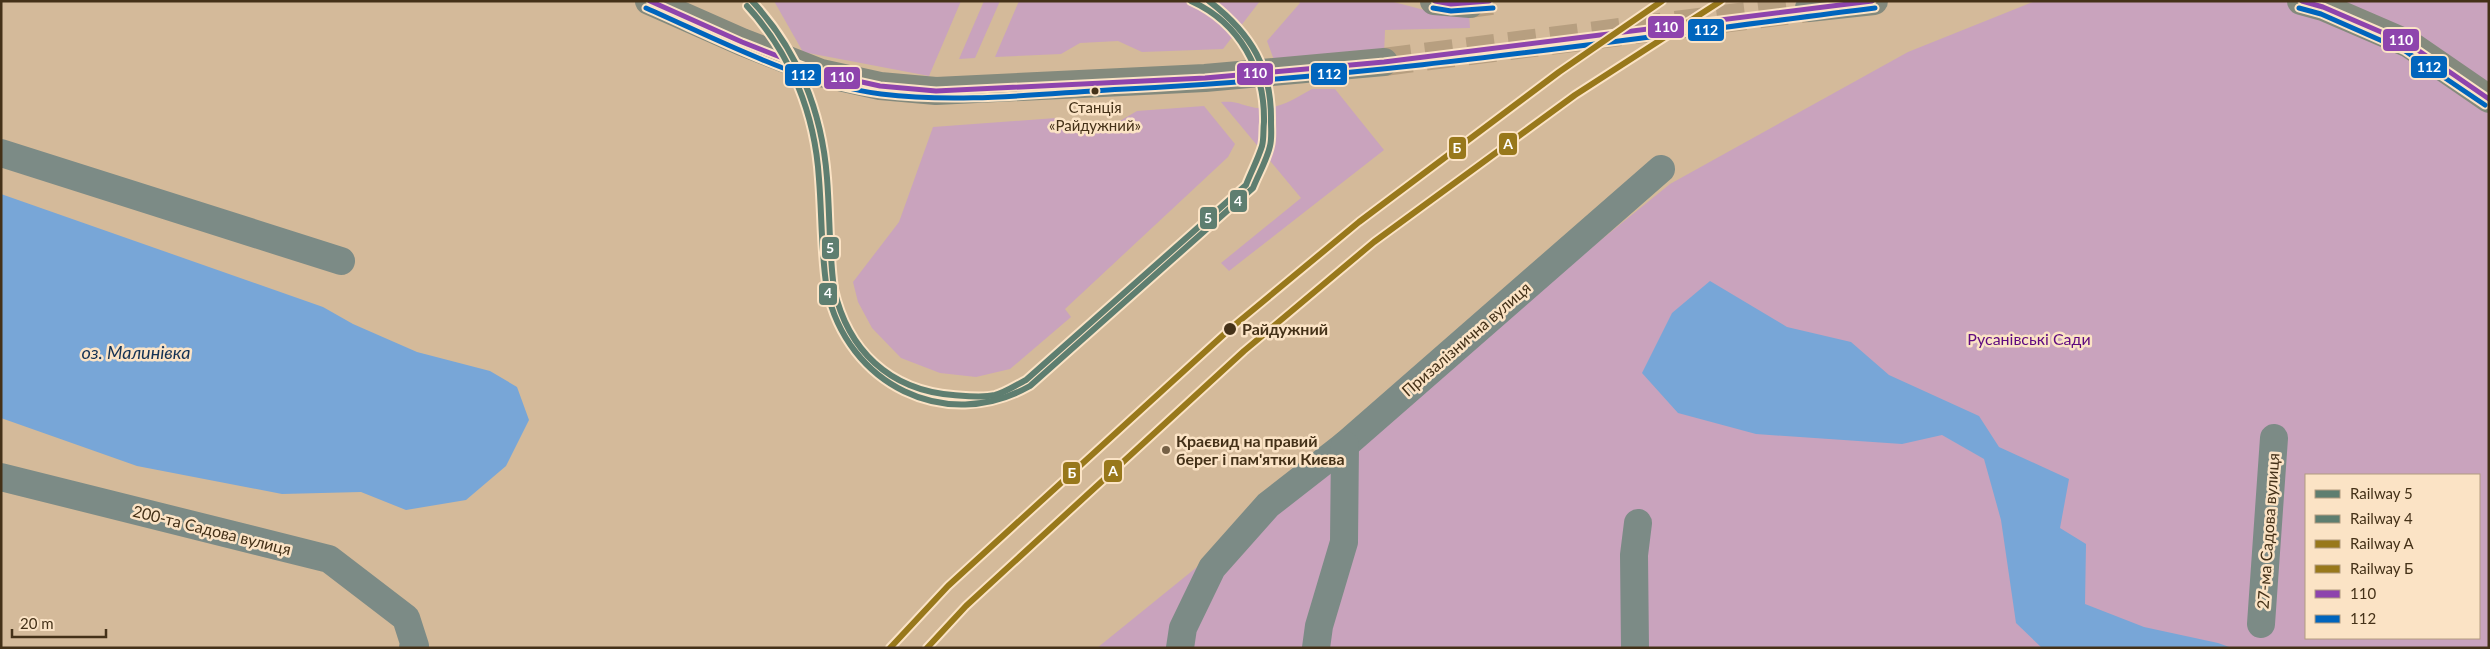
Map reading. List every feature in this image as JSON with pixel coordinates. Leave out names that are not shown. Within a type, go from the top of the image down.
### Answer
[{"type":"main road","points":[[649,1],[742,42],[821,73],[880,86],[936,91],[1205,78],[1384,62]]},
{"type":"main road","points":[[1434,1],[1470,4]]},
{"type":"main road","points":[[1809,8],[1874,1]]},
{"type":"main road","points":[[2301,1],[2323,7],[2409,44],[2489,99]]},
{"type":"street","points":[[1,153],[341,260]]},
{"type":"street","name":"Призалізнична вулиця","points":[[1180,648],[1183,628],[1212,568],[1268,505],[1345,445],[1661,169]]},
{"type":"street","name":"27-ма Садова вулиця","points":[[2261,624],[2274,438]]},
{"type":"street","points":[[1316,648],[1319,626],[1344,542],[1345,445]]},
{"type":"street","name":"200-та Садова вулиця","points":[[1,477],[328,559],[406,618],[413,648]]},
{"type":"street","points":[[1635,648],[1634,555],[1638,523]]},
{"type":"green space","points":[[774,1],[961,1],[929,76],[803,52]]},
{"type":"green space","points":[[984,1],[1000,1],[975,58],[959,59]]},
{"type":"green space","points":[[1019,1],[1260,1],[1223,49],[1142,52],[1118,41],[1080,43],[1061,54],[995,57]]},
{"type":"green space","points":[[1298,1],[1390,1],[1443,15],[1469,14],[1470,28],[1385,30],[1384,55],[1274,60],[1267,41],[1300,3]]},
{"type":"green space","name":"Русанівські Сади","points":[[2035,1],[2489,1],[2489,648],[1097,648],[1670,184],[1908,52]]},
{"type":"green space","points":[[1312,89],[1335,89],[1384,150],[1229,271],[1221,263],[1301,198],[1221,102],[1234,102],[1260,108],[1275,107]]},
{"type":"green space","points":[[1204,106],[1235,144],[1228,157],[1065,309],[1071,317],[1010,369],[976,377],[940,373],[901,358],[872,328],[858,302],[853,282],[899,222],[933,127],[1056,118],[1080,125],[1118,122],[1137,111]]},
{"type":"water","name":"оз. Малинівка","points":[[1,194],[323,307],[353,324],[417,352],[490,371],[517,387],[529,420],[506,466],[466,500],[406,510],[361,492],[282,494],[137,466],[1,418]]},
{"type":"water","points":[[1710,281],[1787,327],[1851,342],[1889,375],[1979,416],[1999,447],[2069,479],[2060,528],[2086,544],[2085,604],[2144,627],[2218,643],[2232,648],[2042,648],[2016,623],[2001,520],[1984,459],[1942,435],[1902,444],[1756,434],[1678,413],[1642,373],[1672,313]]},
{"type":"tunnel","points":[[1470,4],[1492,1]]},
{"type":"tunnel","points":[[1384,62],[1809,8]]},
{"type":"rail line","name":"5","points":[[752,1],[768,20],[795,61],[805,83],[820,129],[827,178],[834,289],[850,331],[861,348],[875,363],[909,385],[930,392],[979,397],[999,394],[1026,380],[1246,185],[1259,156],[1263,140],[1263,103],[1260,84],[1246,50],[1236,35],[1208,10],[1191,1]]},
{"type":"rail line","name":"4","points":[[747,6],[776,44],[798,86],[806,108],[817,155],[827,290],[838,323],[855,351],[878,374],[904,391],[934,402],[965,404],[998,400],[1030,386],[1253,188],[1271,143],[1268,85],[1263,69],[1248,40],[1237,26],[1209,1]]},
{"type":"rail line","name":"Б","points":[[890,648],[948,586],[1231,328],[1359,222],[1559,72],[1662,1]]},
{"type":"rail line","name":"A","points":[[927,648],[966,606],[1244,351],[1374,242],[1575,95],[1721,1]]},
{"type":"transit line","name":"110","points":[[650,1],[742,42],[821,73],[880,86],[936,91],[1205,78],[1384,62],[1872,1]]},
{"type":"transit line","name":"110","points":[[1435,1],[1451,4],[1489,1]]},
{"type":"transit line","name":"110","points":[[2302,1],[2323,7],[2409,44],[2489,99]]},
{"type":"transit line","name":"112","points":[[646,8],[732,47],[820,81],[850,89],[881,94],[942,98],[1034,95],[1314,76],[1501,56],[1875,8]]},
{"type":"transit line","name":"112","points":[[1433,8],[1451,11],[1493,8]]},
{"type":"transit line","name":"112","points":[[2299,8],[2321,14],[2405,51],[2485,105]]},
{"type":"place","name":"Станція «Райдужний»","points":[[1095,91]]},
{"type":"place","name":"Райдужний","points":[[1230,329]]},
{"type":"place","name":"Краєвид на правий берег і пам'ятки Києва","points":[[1166,450]]}]
